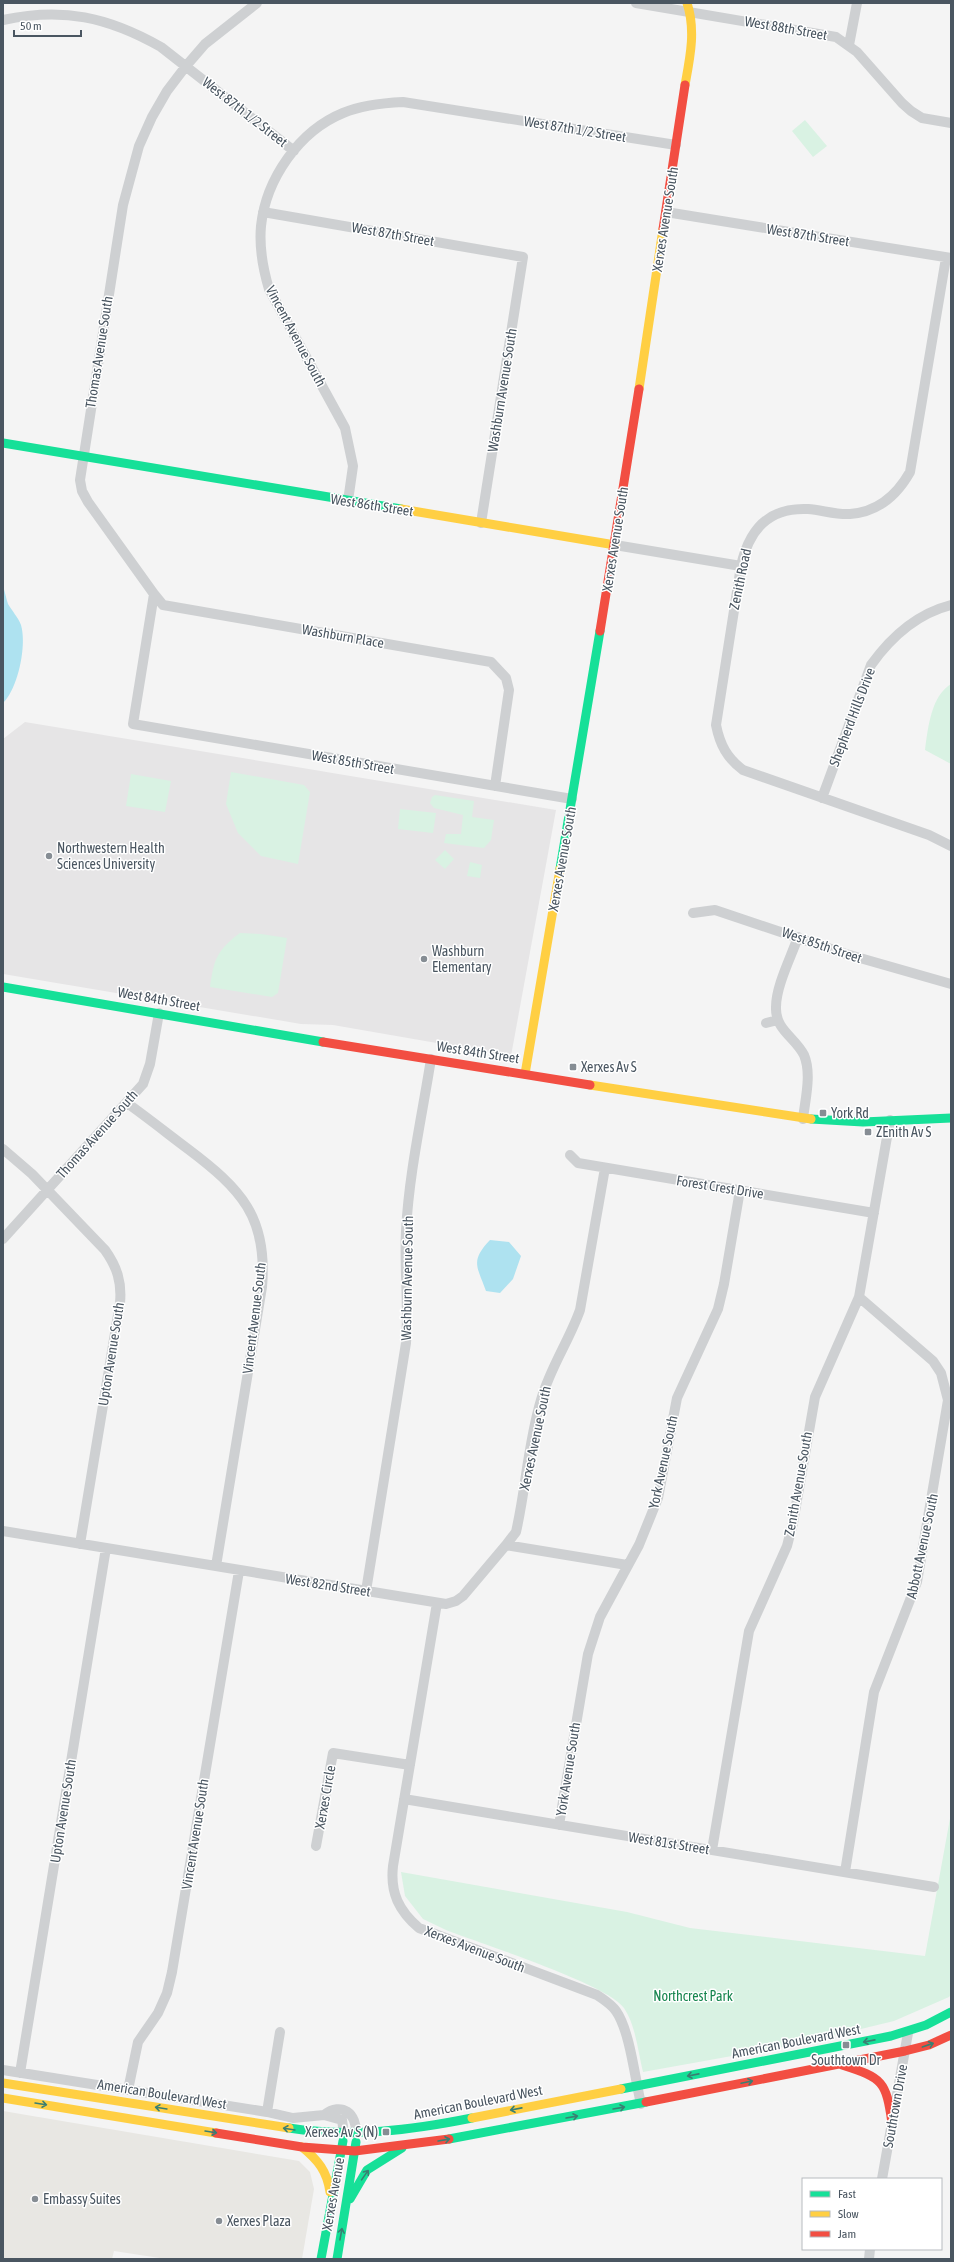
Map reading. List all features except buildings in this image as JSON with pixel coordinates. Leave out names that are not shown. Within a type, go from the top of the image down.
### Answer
[{"type":"street","name":"Thomas Avenue South","points":[[154,594],[82,491],[80,480],[82,456],[129,175],[139,146],[152,117],[167,91],[205,44],[257,3]]},
{"type":"street","name":"West 88th Street","points":[[636,3],[688,7],[836,37],[850,45],[911,111],[922,118],[951,124]]},
{"type":"street","points":[[850,45],[857,3]]},
{"type":"street","name":"Xerxes Avenue South","points":[[525,1074],[615,545],[692,42],[688,7]]},
{"type":"street","name":"West 87th 1/2 Street","points":[[3,20],[30,14],[85,16],[105,21],[143,36],[161,47],[186,66],[294,151],[308,135],[343,113],[363,107],[403,102],[676,146]]},
{"type":"street","name":"Vincent Avenue South","points":[[294,151],[271,186],[263,212],[261,248],[269,289],[345,428],[353,466],[348,501]]},
{"type":"street","name":"West 87th Street","points":[[263,212],[523,257]]},
{"type":"street","name":"West 87th Street","points":[[666,212],[948,258]]},
{"type":"street","name":"Washburn Avenue South","points":[[481,523],[523,257]]},
{"type":"street","name":"Zenith Road","points":[[948,258],[914,457],[910,472],[892,497],[866,511],[843,514],[794,509],[780,512],[756,529],[748,541],[741,566],[716,725],[718,738],[732,762],[743,770],[929,836],[951,846]]},
{"type":"street","name":"West 86th Street","points":[[3,443],[741,566]]},
{"type":"street","name":"Washburn Place","points":[[154,594],[162,605],[480,658],[491,662],[506,678],[509,690],[509,701],[495,786]]},
{"type":"street","name":"West 85th Street","points":[[154,594],[133,724],[572,799]]},
{"type":"street","name":"Shepherd Hills Drive","points":[[822,798],[871,665],[884,646],[901,630],[920,617],[951,605]]},
{"type":"street","name":"West 85th Street","points":[[693,913],[715,910],[888,967],[951,984]]},
{"type":"street","points":[[798,937],[778,995],[776,1007],[778,1020],[782,1031],[799,1047],[805,1060],[807,1076],[803,1119]]},
{"type":"street","name":"West 84th Street","points":[[3,987],[431,1059],[803,1119],[833,1122],[951,1118]]},
{"type":"street","name":"Thomas Avenue South","points":[[3,1239],[143,1084],[148,1074],[159,1013]]},
{"type":"street","points":[[766,1023],[778,1020]]},
{"type":"street","name":"Washburn Avenue South","points":[[366,1591],[406,1343],[408,1316],[406,1232],[408,1206],[431,1059]]},
{"type":"street","name":"Vincent Avenue South","points":[[127,1103],[216,1170],[232,1185],[246,1202],[255,1222],[261,1243],[264,1265],[262,1286],[216,1566]]},
{"type":"street","name":"Zenith Avenue South","points":[[712,1850],[749,1631],[787,1546],[793,1522],[815,1397],[859,1297],[890,1120]]},
{"type":"street","name":"Upton Avenue South","points":[[3,1149],[17,1159],[47,1189],[114,1261],[119,1274],[121,1289],[80,1544]]},
{"type":"street","name":"Forest Crest Drive","points":[[570,1155],[578,1163],[604,1168],[874,1213]]},
{"type":"street","name":"Xerxes Avenue South","points":[[506,1545],[516,1532],[541,1400],[548,1378],[574,1326],[580,1310],[604,1168]]},
{"type":"street","name":"York Avenue South","points":[[559,1825],[588,1654],[600,1617],[639,1545],[658,1498],[677,1398],[718,1309],[724,1284],[740,1190]]},
{"type":"street","name":"Abbott Avenue South","points":[[845,1872],[874,1692],[917,1582],[948,1400],[941,1373],[933,1361],[859,1297]]},
{"type":"street","name":"West 82nd Street","points":[[3,1531],[437,1603],[456,1602],[463,1596],[506,1545]]},
{"type":"street","points":[[506,1545],[628,1565]]},
{"type":"street","name":"Upton Avenue South","points":[[20,2073],[106,1548]]},
{"type":"street","name":"Vincent Avenue South","points":[[128,2090],[138,2042],[158,2013],[167,1993],[172,1972],[239,1571]]},
{"type":"street","name":"Xerxes Avenue South","points":[[437,1603],[404,1799],[392,1881],[394,1894],[408,1918],[420,1928],[597,1995],[607,2002],[616,2011],[626,2033],[641,2104]]},
{"type":"street","name":"Xerxes Circle","points":[[316,1846],[333,1753],[410,1765]]},
{"type":"street","name":"West 81st Street","points":[[404,1799],[934,1887]]},
{"type":"street","name":"American Boulevard West","points":[[3,2083],[301,2130],[356,2134],[410,2129],[908,2032],[933,2024],[951,2012]]},
{"type":"street","points":[[267,2112],[280,2032]]},
{"type":"street","name":"Southtown Drive","points":[[882,2178],[908,2032]]},
{"type":"street","name":"American Boulevard West","points":[[3,2098],[302,2147],[355,2151],[405,2146],[641,2104],[905,2051],[929,2045],[951,2035]]},
{"type":"street","points":[[840,2064],[866,2072],[881,2080],[888,2093],[892,2123]]},
{"type":"street","points":[[3,2070],[267,2112],[294,2118],[324,2115],[342,2120],[344,2133],[321,2259]]},
{"type":"street","points":[[324,2115],[330,2110],[343,2110],[352,2114],[356,2123],[356,2134]]},
{"type":"street","name":"Xerxes Avenue","points":[[337,2259],[355,2151],[356,2134]]},
{"type":"street","points":[[346,2208],[367,2170],[405,2146]]},
{"type":"street","points":[[302,2147],[320,2162],[328,2177],[331,2200]]},
{"type":"shaded area","points":[[25,722],[556,810],[511,1056],[333,1025],[301,1024],[3,974],[3,739]]},
{"type":"shaded area","points":[[3,2111],[299,2161],[310,2172],[314,2189],[302,2259],[166,2259],[114,2251],[112,2259],[3,2259]]},
{"type":"green space","points":[[805,120],[827,146],[813,157],[792,131]]},
{"type":"green space","points":[[951,684],[951,764],[925,750],[929,723],[935,704],[944,689]]},
{"type":"green space","points":[[231,772],[304,785],[310,792],[298,864],[261,856],[238,833],[226,804]]},
{"type":"green space","points":[[131,774],[171,781],[165,812],[126,806]]},
{"type":"green space","points":[[435,795],[474,801],[472,817],[494,820],[491,840],[484,848],[444,843],[446,834],[461,834],[463,815],[434,808],[430,803],[432,797]]},
{"type":"green space","points":[[400,809],[436,813],[433,833],[398,829]]},
{"type":"green space","points":[[445,850],[454,859],[445,869],[435,860]]},
{"type":"green space","points":[[470,862],[482,865],[480,878],[467,876]]},
{"type":"green space","points":[[240,933],[261,934],[287,938],[278,993],[272,997],[210,987],[215,962],[221,950]]},
{"type":"green space","name":"Northcrest Park","points":[[951,1813],[951,1995],[949,1997],[894,2021],[799,2044],[643,2072],[636,2039],[628,2015],[624,2008],[613,1998],[569,1976],[446,1930],[423,1919],[405,1896],[401,1872],[627,1912],[690,1928],[925,1956]]},
{"type":"water","points":[[3,586],[8,604],[21,625],[23,644],[17,677],[13,688],[3,703]]},
{"type":"water","points":[[490,1240],[509,1242],[521,1256],[513,1279],[500,1293],[486,1291],[477,1264],[480,1253]]},
{"type":"traffic: fast","points":[[3,443],[401,509]]},
{"type":"traffic: fast","points":[[560,869],[600,631]]},
{"type":"traffic: fast","points":[[3,987],[323,1042]]},
{"type":"traffic: fast","points":[[811,1119],[863,1122],[951,1118]]},
{"type":"traffic: fast","points":[[621,2089],[891,2036],[926,2025],[951,2012]]},
{"type":"traffic: fast","points":[[449,2139],[646,2102]]},
{"type":"traffic: fast","points":[[289,2128],[335,2132],[381,2131],[427,2126],[472,2118]]},
{"type":"traffic: fast","points":[[321,2259],[343,2141]]},
{"type":"traffic: fast","points":[[337,2259],[356,2142]]},
{"type":"traffic: fast","points":[[350,2199],[367,2170],[402,2148]]},
{"type":"traffic: slow","points":[[685,85],[692,34],[690,13],[687,3]]},
{"type":"traffic: slow","points":[[639,389],[663,229]]},
{"type":"traffic: slow","points":[[401,509],[615,545]]},
{"type":"traffic: slow","points":[[525,1074],[560,869]]},
{"type":"traffic: slow","points":[[590,1085],[811,1119]]},
{"type":"traffic: slow","points":[[3,2083],[289,2128]]},
{"type":"traffic: slow","points":[[472,2118],[621,2089]]},
{"type":"traffic: slow","points":[[3,2098],[216,2133]]},
{"type":"traffic: slow","points":[[302,2147],[321,2166],[327,2178],[330,2192]]},
{"type":"traffic: jam","points":[[663,229],[685,85]]},
{"type":"traffic: jam","points":[[600,631],[639,389]]},
{"type":"traffic: jam","points":[[323,1042],[590,1085]]},
{"type":"traffic: jam","points":[[646,2102],[905,2051],[929,2045],[951,2035]]},
{"type":"traffic: jam","points":[[842,2065],[866,2074],[880,2083],[887,2098],[892,2123]]},
{"type":"traffic: jam","points":[[216,2133],[302,2147],[355,2151],[449,2139]]},
{"type":"place","name":"Northwestern Health Sciences University","points":[[49,856]]},
{"type":"place","name":"Washburn Elementary","points":[[424,959]]},
{"type":"place","name":"Xerxes Av S","points":[[573,1067]]},
{"type":"place","name":"York Rd","points":[[823,1113]]},
{"type":"place","name":"ZEnith Av S","points":[[868,1132]]},
{"type":"place","name":"Southtown Dr","points":[[846,2045]]},
{"type":"place","name":"Xerxes Av S (N)","points":[[386,2132]]},
{"type":"place","name":"Embassy Suites","points":[[35,2199]]},
{"type":"place","name":"Xerxes Plaza","points":[[219,2221]]}]
